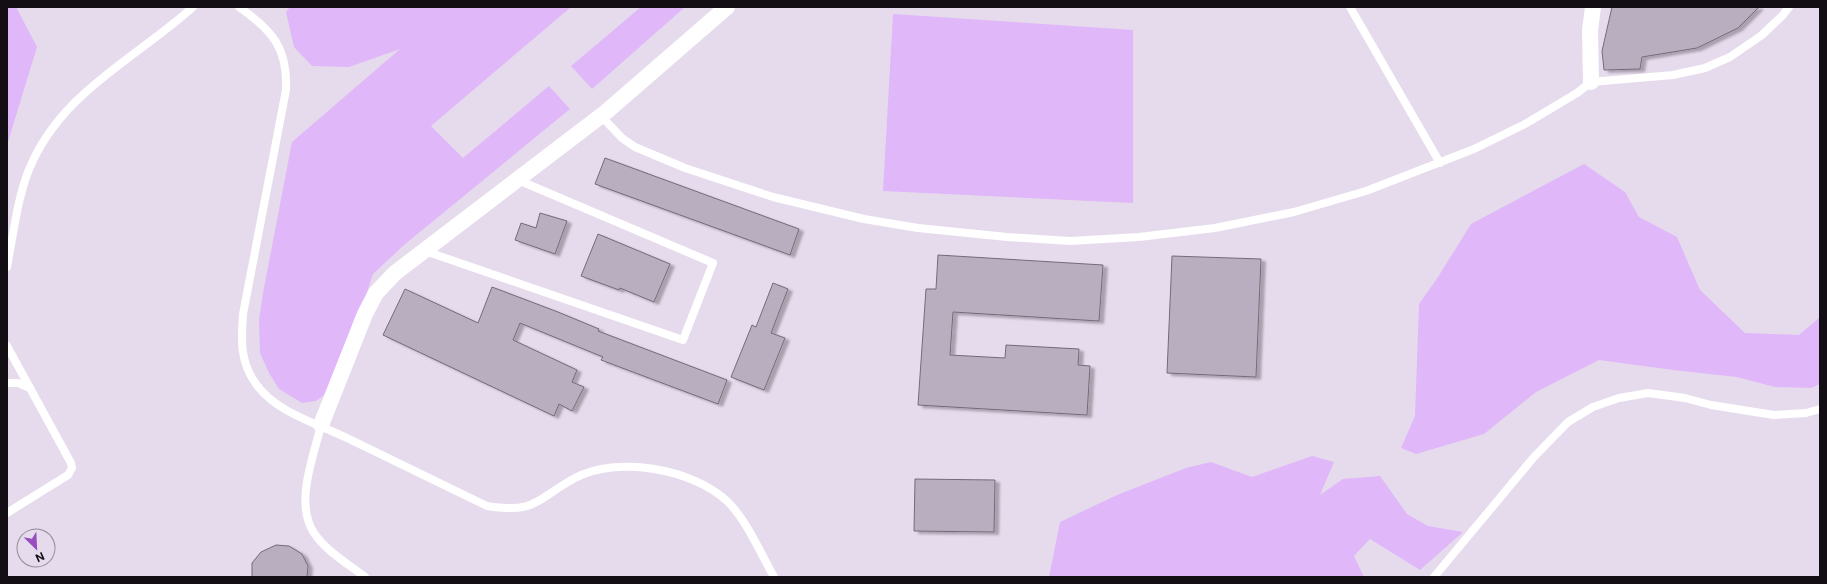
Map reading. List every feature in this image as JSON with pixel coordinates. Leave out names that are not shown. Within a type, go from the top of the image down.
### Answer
[{"type":"street","points":[[321,425],[365,314],[376,293],[395,273],[601,116],[727,7]]},
{"type":"street","points":[[1591,82],[1590,30],[1593,7]]},
{"type":"lane","points":[[7,267],[18,212],[28,173],[44,138],[60,117],[80,95],[193,7]]},
{"type":"lane","points":[[239,7],[261,22],[272,34],[284,60],[287,76],[243,314],[241,340],[244,363],[256,384],[270,400],[285,410],[321,425],[487,506],[506,509],[522,508],[538,503],[575,478],[597,469],[614,467],[645,469],[675,473],[696,480],[715,491],[729,503],[744,524],[774,577]]},
{"type":"lane","points":[[1350,7],[1440,162]]},
{"type":"lane","points":[[601,116],[622,138],[635,147],[685,168],[773,197],[864,219],[918,228],[1007,237],[1070,241],[1139,237],[1215,228],[1294,212],[1366,191],[1440,162],[1525,124],[1577,93],[1591,82],[1673,75],[1706,68],[1730,57],[1762,35],[1783,15],[1789,7]]},
{"type":"lane","points":[[425,251],[683,340],[713,262],[518,180]]},
{"type":"lane","points":[[7,346],[71,463],[72,468],[68,475],[7,513]]},
{"type":"lane","points":[[7,383],[18,383],[30,388]]},
{"type":"lane","points":[[1434,577],[1534,457],[1568,422],[1593,407],[1619,398],[1648,393],[1685,398],[1711,405],[1774,415],[1806,413],[1820,409]]},
{"type":"lane","points":[[321,425],[305,490],[306,511],[313,532],[334,553],[365,577]]},
{"type":"shaded area","points":[[7,7],[16,7],[37,47],[7,145]]},
{"type":"shaded area","points":[[290,7],[571,7],[431,126],[463,158],[549,86],[570,109],[404,245],[373,274],[355,328],[324,395],[316,401],[302,403],[279,389],[269,373],[260,353],[259,320],[263,293],[292,142],[400,49],[349,67],[312,66],[294,47],[286,12]]},
{"type":"shaded area","points":[[641,7],[685,7],[592,89],[571,66]]},
{"type":"shaded area","points":[[893,14],[1133,30],[1133,203],[883,191]]},
{"type":"shaded area","points":[[1584,164],[1625,192],[1639,217],[1677,237],[1700,290],[1745,333],[1799,335],[1820,317],[1820,384],[1811,388],[1775,387],[1737,377],[1599,360],[1536,392],[1484,434],[1416,454],[1401,448],[1415,416],[1419,304],[1438,277],[1471,224]]},
{"type":"shaded area","points":[[1312,456],[1334,462],[1320,495],[1343,479],[1380,476],[1407,514],[1428,526],[1463,532],[1420,570],[1370,539],[1354,556],[1364,577],[1049,577],[1060,522],[1117,495],[1186,468],[1211,462],[1252,477]]},
{"type":"building","points":[[1612,7],[1759,7],[1738,28],[1697,48],[1642,57],[1640,69],[1604,70],[1602,51]]},
{"type":"building","points":[[605,158],[799,229],[790,255],[595,184]]},
{"type":"building","points":[[540,213],[567,221],[555,254],[515,240],[521,223],[536,228]]},
{"type":"building","points":[[598,234],[670,264],[654,302],[620,288],[619,290],[581,276]]},
{"type":"building","points":[[938,255],[1103,265],[1099,321],[953,312],[950,355],[1005,358],[1006,345],[1079,349],[1078,365],[1090,366],[1087,415],[918,405],[926,289],[936,289]]},
{"type":"building","points":[[1172,256],[1261,259],[1256,377],[1167,373]]},
{"type":"building","points":[[773,283],[788,289],[771,333],[785,338],[764,390],[731,377],[752,325],[756,327]]},
{"type":"building","points":[[492,287],[599,329],[598,331],[727,380],[718,404],[601,360],[603,357],[520,323],[513,340],[577,370],[572,382],[584,387],[572,411],[559,404],[554,416],[383,335],[405,289],[478,323]]},
{"type":"building","points":[[915,479],[995,480],[994,532],[914,531]]},
{"type":"building","points":[[276,545],[289,546],[302,554],[308,566],[307,577],[252,577],[252,563],[261,552]]}]
